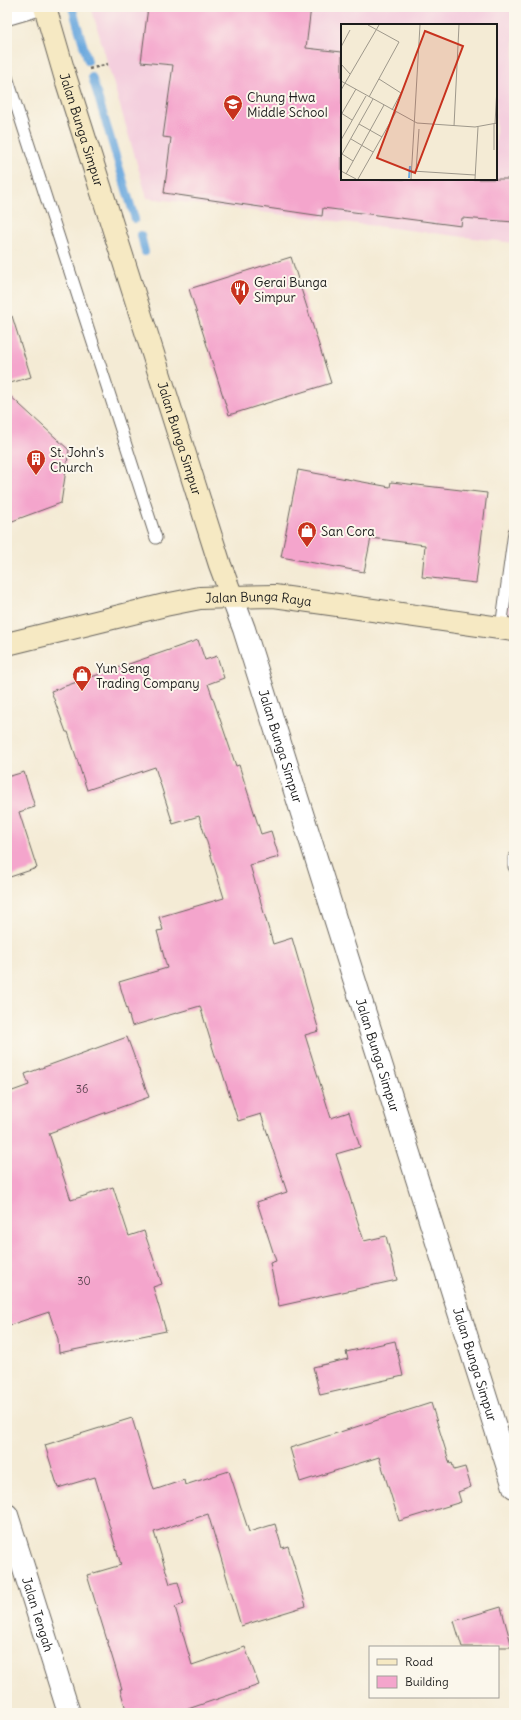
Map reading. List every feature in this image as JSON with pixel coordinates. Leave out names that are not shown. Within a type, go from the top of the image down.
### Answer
[{"type":"street","points":[[7,14],[31,7]]},
{"type":"street","name":"Jalan Bunga Simpur","points":[[45,7],[67,83],[220,565],[244,629],[514,1487]]},
{"type":"street","name":"Jalan Bunga Raya","points":[[7,644],[164,605],[200,598],[232,597],[274,596],[508,629]]},
{"type":"street","name":"Jalan Tengah","points":[[7,1516],[69,1713]]},
{"type":"lane","points":[[7,77],[156,538]]},
{"type":"lane","points":[[508,629],[514,532]]},
{"type":"lane","points":[[514,858],[514,867]]},
{"type":"shaded area","name":"Chung Hwa Middle School","points":[[91,7],[514,7],[514,243],[147,198]]},
{"type":"shaded area","points":[[514,541],[514,630],[501,628]]},
{"type":"building","name":"Chung Hwa Middle School","points":[[148,7],[311,7],[306,48],[341,52],[341,180],[514,179],[514,222],[462,218],[461,226],[323,208],[322,216],[164,193],[171,138],[163,137],[173,65],[141,62]]},
{"type":"building","points":[[291,257],[331,383],[229,415],[189,289]]},
{"type":"building","points":[[12,316],[31,377],[7,384],[7,317]]},
{"type":"building","name":"St. John's Church","points":[[7,393],[69,450],[61,503],[7,523]]},
{"type":"building","points":[[298,470],[390,487],[391,482],[487,493],[476,583],[422,577],[425,545],[371,538],[364,572],[281,557]]},
{"type":"building","points":[[198,640],[205,660],[217,656],[224,678],[208,684],[236,766],[239,765],[261,834],[271,831],[279,857],[250,865],[273,944],[292,938],[319,1031],[305,1035],[331,1118],[349,1112],[360,1147],[336,1154],[364,1241],[386,1236],[397,1280],[279,1306],[270,1263],[276,1261],[257,1202],[287,1192],[261,1114],[238,1121],[219,1062],[217,1062],[200,1006],[132,1026],[119,982],[167,968],[157,931],[163,930],[159,917],[224,898],[199,816],[173,824],[155,767],[87,790],[68,732],[66,732],[51,691]]},
{"type":"building","points":[[24,772],[35,807],[19,812],[37,868],[7,878],[7,777]]},
{"type":"building","points":[[127,1037],[149,1097],[49,1133],[71,1200],[113,1187],[129,1236],[144,1231],[162,1284],[153,1287],[166,1331],[59,1353],[58,1339],[49,1312],[7,1326],[7,1093],[29,1085],[25,1074]]},
{"type":"building","points":[[395,1341],[403,1376],[320,1395],[313,1367],[348,1359],[346,1352]]},
{"type":"building","points":[[431,1403],[450,1464],[452,1463],[454,1470],[465,1467],[471,1487],[458,1492],[461,1502],[399,1521],[379,1457],[300,1482],[290,1448]]},
{"type":"building","points":[[132,1418],[154,1490],[184,1480],[185,1485],[229,1471],[249,1532],[275,1524],[282,1548],[288,1546],[306,1606],[241,1626],[208,1514],[154,1532],[170,1584],[178,1582],[184,1604],[175,1607],[192,1665],[245,1647],[259,1685],[176,1713],[127,1713],[120,1689],[122,1689],[87,1575],[121,1565],[95,1477],[58,1488],[45,1445]]},
{"type":"building","points":[[501,1607],[512,1647],[462,1646],[454,1621]]},
{"type":"waterway","points":[[72,7],[88,61]]},
{"type":"waterway","points":[[92,77],[135,219]]},
{"type":"waterway","points":[[141,235],[145,252]]},
{"type":"place","name":"Chung Hwa Middle School","points":[[233,121]]},
{"type":"place","name":"Gerai Bunga Simpur","points":[[240,306]]},
{"type":"place","name":"St. John's Church","points":[[36,476]]},
{"type":"place","name":"San Cora","points":[[307,548]]},
{"type":"place","name":"Yun Seng Trading Company","points":[[82,692]]}]
